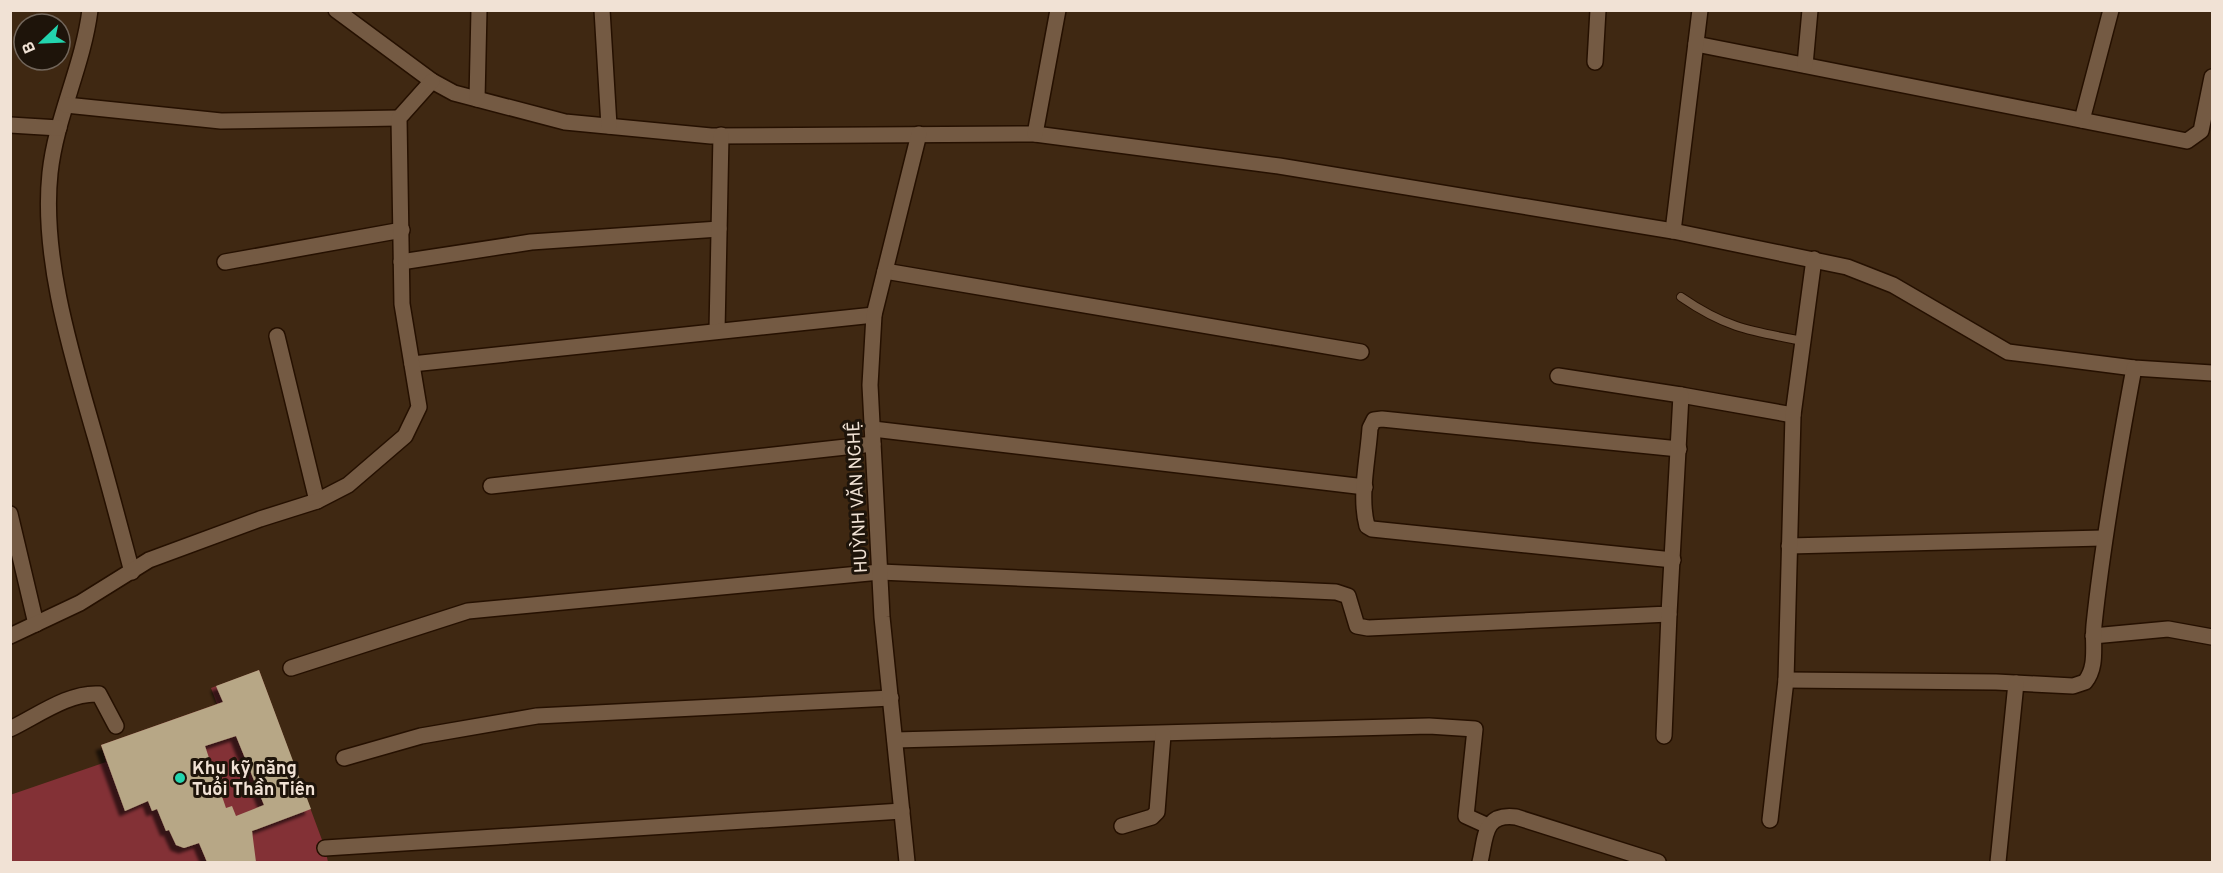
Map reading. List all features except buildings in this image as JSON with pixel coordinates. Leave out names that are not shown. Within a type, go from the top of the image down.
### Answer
[{"type":"street","points":[[90,10],[86,41],[58,128],[50,174],[50,207],[57,282],[79,384],[132,572]]},
{"type":"street","points":[[336,10],[432,81],[454,93],[565,122],[721,135],[1035,134],[1279,166],[1673,231],[1814,259],[1847,267],[1893,285],[2008,352],[2134,368],[2212,373]]},
{"type":"street","points":[[477,99],[479,10]]},
{"type":"street","points":[[602,10],[609,126]]},
{"type":"street","points":[[1035,134],[1058,10]]},
{"type":"street","points":[[1594,62],[1598,10]]},
{"type":"street","points":[[1673,231],[1700,10]]},
{"type":"street","points":[[1805,65],[1810,10]]},
{"type":"street","points":[[2082,120],[2111,10]]},
{"type":"street","points":[[1696,44],[2187,141],[2208,124],[2212,77]]},
{"type":"street","points":[[10,636],[80,603],[149,560],[180,547],[317,501],[348,485],[405,436],[419,407],[402,304],[399,118],[432,81]]},
{"type":"street","points":[[66,105],[220,121],[399,118]]},
{"type":"street","points":[[10,125],[58,128]]},
{"type":"street","name":"HUỲNH VĂN NGHỆ","points":[[907,862],[880,572],[870,385],[874,315],[919,134]]},
{"type":"street","points":[[717,331],[721,135]]},
{"type":"street","points":[[401,262],[531,242],[719,229]]},
{"type":"street","points":[[225,262],[402,230]]},
{"type":"street","points":[[1770,820],[1785,680],[1793,414],[1814,259]]},
{"type":"street","points":[[885,271],[1361,352]]},
{"type":"street","points":[[412,364],[874,315]]},
{"type":"street","points":[[277,336],[317,501]]},
{"type":"street","points":[[1785,680],[2016,683],[2073,686],[2085,682],[2094,666],[2093,636],[2103,538],[2134,368]]},
{"type":"street","points":[[1558,376],[1793,414]]},
{"type":"street","points":[[1664,736],[1681,395]]},
{"type":"street","points":[[1673,560],[1372,529],[1367,526],[1364,517],[1365,487],[1370,428],[1374,420],[1382,418],[1679,449]]},
{"type":"street","points":[[491,486],[873,437],[1365,487]]},
{"type":"street","points":[[10,514],[36,624]]},
{"type":"street","points":[[1789,546],[2103,538]]},
{"type":"street","points":[[291,668],[468,611],[880,572],[1336,592],[1348,596],[1357,626],[1368,628],[1669,614]]},
{"type":"street","points":[[2093,636],[2168,629],[2212,636]]},
{"type":"street","points":[[1998,862],[2016,683]]},
{"type":"street","points":[[10,729],[76,697],[89,694],[99,694],[116,726]]},
{"type":"street","points":[[344,758],[421,736],[537,716],[891,698]]},
{"type":"street","points":[[895,740],[1163,735],[1429,726],[1474,729],[1466,816],[1488,826]]},
{"type":"street","points":[[1122,826],[1152,817],[1157,812],[1163,735]]},
{"type":"street","points":[[325,848],[902,811]]},
{"type":"street","points":[[1480,862],[1488,826],[1492,820],[1503,815],[1516,817],[1658,862]]},
{"type":"lane","points":[[1681,297],[1711,317],[1739,329],[1803,341]]},
{"type":"shaded area","name":"Khu kỹ năng Tuổi Thần Tiên","points":[[259,670],[325,848],[328,862],[11,862],[10,795],[106,762],[101,745],[217,704],[211,688]]},
{"type":"place","name":"Khu kỹ năng Tuổi Thần Tiên","points":[[180,778]]}]
